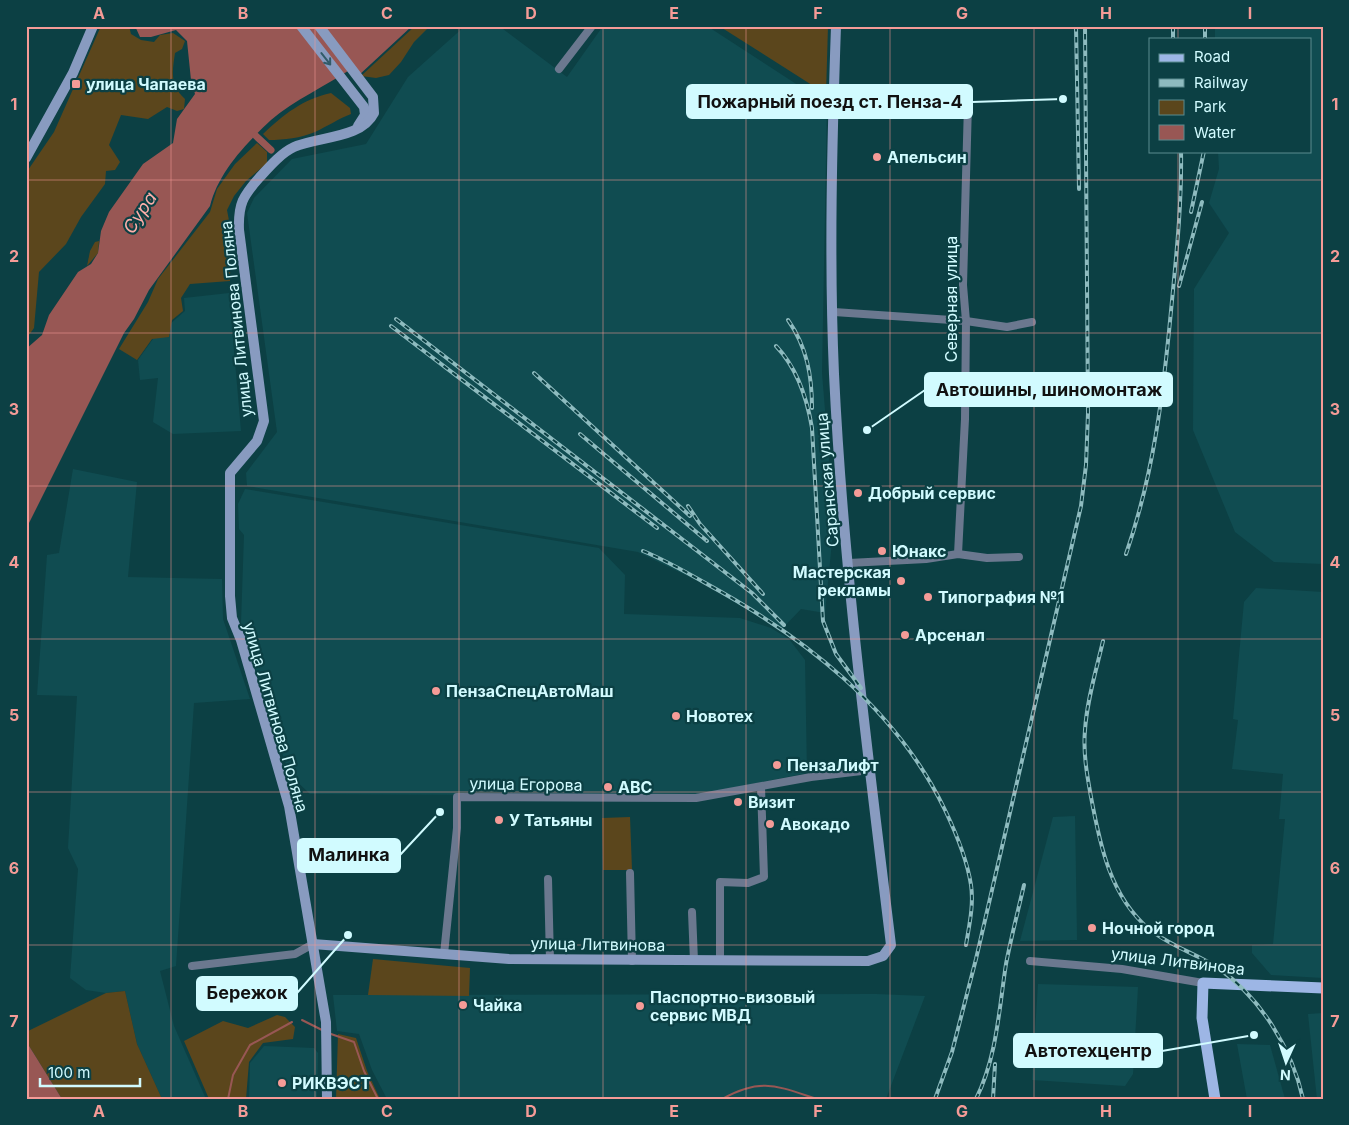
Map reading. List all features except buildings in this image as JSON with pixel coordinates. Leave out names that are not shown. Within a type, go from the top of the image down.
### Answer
[{"type":"main road","points":[[26,158],[73,73],[93,26]]},
{"type":"main road","points":[[301,26],[366,112],[363,120],[356,128]]},
{"type":"main road","points":[[319,26],[366,87],[374,102],[374,113],[367,123],[356,128]]},
{"type":"main road","name":"Саранская улица","points":[[836,26],[832,188],[837,418],[849,563],[870,770],[891,945],[883,956]]},
{"type":"main road","name":"улица Литвинова Поляна","points":[[326,1099],[328,1044],[326,1022],[289,806],[232,618],[230,474],[257,441],[264,421],[239,217],[240,206],[249,189],[287,151],[306,143],[356,128]]},
{"type":"main road","name":"улица Литвинова","points":[[313,944],[550,960],[868,961],[883,956]]},
{"type":"main road","points":[[1203,983],[1202,1018],[1215,1099]]},
{"type":"main road","name":"улица Литвинова","points":[[1203,983],[1323,988]]},
{"type":"street","points":[[559,69],[592,26]]},
{"type":"street","name":"Северная улица","points":[[834,102],[962,101],[968,104],[962,285],[966,321],[966,419],[958,554]]},
{"type":"street","points":[[834,312],[966,321],[1007,328],[1032,322]]},
{"type":"street","points":[[849,563],[926,559],[958,554],[987,558],[1019,557]]},
{"type":"street","name":"улица Егорова","points":[[444,954],[457,828],[458,797],[696,798],[820,775],[870,770]]},
{"type":"street","points":[[720,961],[720,882],[748,882],[764,876],[761,787]]},
{"type":"street","points":[[630,873],[632,961]]},
{"type":"street","points":[[548,879],[550,960]]},
{"type":"street","points":[[692,912],[694,961]]},
{"type":"street","points":[[192,966],[295,954],[313,944]]},
{"type":"street","name":"улица Литвинова","points":[[1030,961],[1122,969],[1203,983]]},
{"type":"shaded area","points":[[465,26],[499,26],[567,77],[603,26],[707,26],[827,104],[822,373],[834,521],[825,613],[801,609],[781,630],[706,585],[638,552],[247,486],[246,473],[277,432],[247,213],[254,198],[292,159],[366,144],[408,77]]},
{"type":"shaded area","points":[[1215,26],[1323,26],[1323,564],[1274,562],[1235,532],[1193,430],[1194,289],[1229,233],[1209,203],[1219,169],[1218,152],[1312,152],[1312,38],[1215,38]]},
{"type":"shaded area","points":[[229,293],[241,431],[173,434],[153,422],[158,378],[140,380],[138,360],[153,339],[185,311],[184,298]]},
{"type":"shaded area","points":[[73,469],[137,482],[128,577],[222,579],[223,619],[250,699],[194,703],[176,966],[160,971],[174,1026],[206,1099],[162,1099],[137,1044],[125,991],[106,993],[86,990],[70,978],[78,869],[68,848],[77,696],[37,695],[47,555],[59,553]]},
{"type":"shaded area","points":[[245,489],[599,548],[625,575],[624,614],[740,618],[771,628],[789,639],[805,660],[807,773],[691,796],[310,794],[289,774],[241,623],[244,535],[239,529],[238,504]]},
{"type":"shaded area","points":[[1256,588],[1323,592],[1323,978],[1271,975],[1252,953],[1252,945],[1273,944],[1285,819],[1279,819],[1283,774],[1232,769],[1238,720],[1233,719],[1244,602]]},
{"type":"shaded area","points":[[1075,816],[1077,940],[1020,941],[1053,817]]},
{"type":"shaded area","points":[[1038,984],[1138,987],[1133,1074],[1125,1086],[1032,1080]]},
{"type":"shaded area","points":[[876,994],[925,996],[886,1099],[387,1099],[372,1070],[359,1034],[337,1031],[333,995]]},
{"type":"shaded area","points":[[1323,1013],[1323,1099],[1317,1099],[1308,1014]]},
{"type":"shaded area","points":[[1237,1044],[1270,1045],[1285,1099],[1247,1099]]},
{"type":"shaded area","points":[[264,1046],[314,1048],[318,1053],[317,1099],[249,1099],[250,1063]]},
{"type":"green space","points":[[101,26],[129,26],[131,34],[141,40],[154,42],[160,35],[173,33],[185,41],[182,49],[175,53],[173,73],[174,84],[185,99],[184,109],[177,111],[167,107],[148,119],[121,115],[109,145],[120,162],[115,170],[106,171],[105,184],[81,217],[66,244],[39,272],[34,328],[26,339],[26,173],[54,132]]},
{"type":"green space","points":[[415,26],[430,26],[414,42],[401,62],[389,75],[376,78],[361,76]]},
{"type":"green space","points":[[719,26],[828,26],[826,94]]},
{"type":"green space","points":[[331,93],[350,108],[351,114],[315,132],[298,137],[269,140],[263,134],[278,120],[302,104]]},
{"type":"green space","points":[[257,143],[267,152],[267,163],[246,181],[234,196],[227,210],[231,231],[230,281],[190,284],[181,298],[183,311],[172,320],[169,337],[152,339],[137,360],[119,349],[148,302],[158,279],[210,212],[217,189],[235,164]]},
{"type":"green space","points":[[99,241],[98,253],[87,266],[90,251],[95,242]]},
{"type":"green space","points":[[630,817],[632,870],[603,870],[602,818]]},
{"type":"green space","points":[[373,959],[470,968],[469,996],[368,995]]},
{"type":"green space","points":[[125,991],[137,1044],[162,1099],[62,1099],[26,1041],[26,1032],[106,993]]},
{"type":"green space","points":[[277,1015],[285,1017],[295,1027],[293,1039],[263,1043],[249,1062],[246,1099],[209,1099],[184,1041],[223,1021],[248,1028]]},
{"type":"green space","points":[[338,1034],[356,1038],[367,1071],[380,1099],[336,1099]]},
{"type":"water","name":"Сура","points":[[135,26],[412,26],[358,76],[351,69],[280,113],[252,138],[234,159],[219,182],[210,206],[149,290],[134,319],[124,333],[26,529],[26,349],[42,335],[49,315],[78,272],[91,264],[98,253],[101,231],[109,212],[143,164],[173,143],[177,119],[195,94],[191,80],[187,41],[176,30],[151,37],[140,37]]},
{"type":"water","points":[[26,1041],[62,1099],[26,1099]]},
{"type":"waterway","points":[[256,136],[271,150]]},
{"type":"waterway","points":[[302,1020],[322,1030]]},
{"type":"waterway","points":[[228,1099],[233,1075],[250,1045],[292,1022]]},
{"type":"waterway","points":[[331,1034],[354,1042],[364,1071],[378,1099]]},
{"type":"waterway","points":[[722,1099],[736,1092],[759,1086],[780,1087],[817,1099]]},
{"type":"railway","points":[[1076,26],[1079,189]]},
{"type":"railway","points":[[935,1099],[952,1052],[976,959],[1081,506],[1086,465],[1088,413],[1085,26]]},
{"type":"railway","points":[[1173,26],[1173,38]]},
{"type":"railway","points":[[1205,26],[1205,38]]},
{"type":"railway","points":[[1126,554],[1144,494],[1161,403],[1178,231],[1181,152]]},
{"type":"railway","points":[[1191,212],[1204,152]]},
{"type":"railway","points":[[1179,286],[1202,202]]},
{"type":"railway","points":[[396,319],[752,593],[784,625]]},
{"type":"railway","points":[[788,320],[804,351],[811,385],[812,408]]},
{"type":"railway","points":[[391,326],[657,528]]},
{"type":"railway","points":[[776,346],[790,364],[800,384],[812,428],[823,621],[836,654],[861,688]]},
{"type":"railway","points":[[534,373],[690,516]]},
{"type":"railway","points":[[580,434],[707,541]]},
{"type":"railway","points":[[688,506],[700,524],[763,594]]},
{"type":"railway","points":[[643,551],[675,566],[778,627],[844,679],[874,708],[901,739],[925,773],[945,810],[964,856],[972,893],[971,915],[966,945]]},
{"type":"railway","points":[[1103,641],[1088,708],[1085,730],[1085,756],[1098,833],[1109,869],[1125,901],[1149,929],[1218,968],[1234,980],[1261,1009],[1283,1043],[1298,1080],[1303,1099]]},
{"type":"railway","points":[[976,1099],[989,1067],[993,1050],[1006,964],[1024,885]]},
{"type":"railway","points":[[993,1099],[995,1064]]},
{"type":"place","name":"улица Чапаева","points":[[76,84]]},
{"type":"place","name":"Пожарный поезд ст. Пенза-4","points":[[1063,99]]},
{"type":"place","name":"Апельсин","points":[[877,157]]},
{"type":"place","name":"Автошины, шиномонтаж","points":[[867,430]]},
{"type":"place","name":"Добрый сервис","points":[[858,493]]},
{"type":"place","name":"Юнакс","points":[[882,551]]},
{"type":"place","name":"Мастерская рекламы","points":[[901,581]]},
{"type":"place","name":"Типография №1","points":[[928,597]]},
{"type":"place","name":"Арсенал","points":[[905,635]]},
{"type":"place","name":"ПензаСпецАвтоМаш","points":[[436,691]]},
{"type":"place","name":"Новотех","points":[[676,716]]},
{"type":"place","name":"ПензаЛифт","points":[[777,765]]},
{"type":"place","name":"ABC","points":[[608,787]]},
{"type":"place","name":"Визит","points":[[738,802]]},
{"type":"place","name":"Малинка","points":[[440,812]]},
{"type":"place","name":"У Татьяны","points":[[499,820]]},
{"type":"place","name":"Авокадо","points":[[770,824]]},
{"type":"place","name":"Ночной город","points":[[1092,928]]},
{"type":"place","name":"Бережок","points":[[348,935]]},
{"type":"place","name":"Чайка","points":[[463,1005]]},
{"type":"place","name":"Паспортно-визовый сервис МВД","points":[[640,1006]]},
{"type":"place","name":"Автотехцентр","points":[[1254,1035]]},
{"type":"place","name":"РИКВЭСТ","points":[[282,1083]]}]
